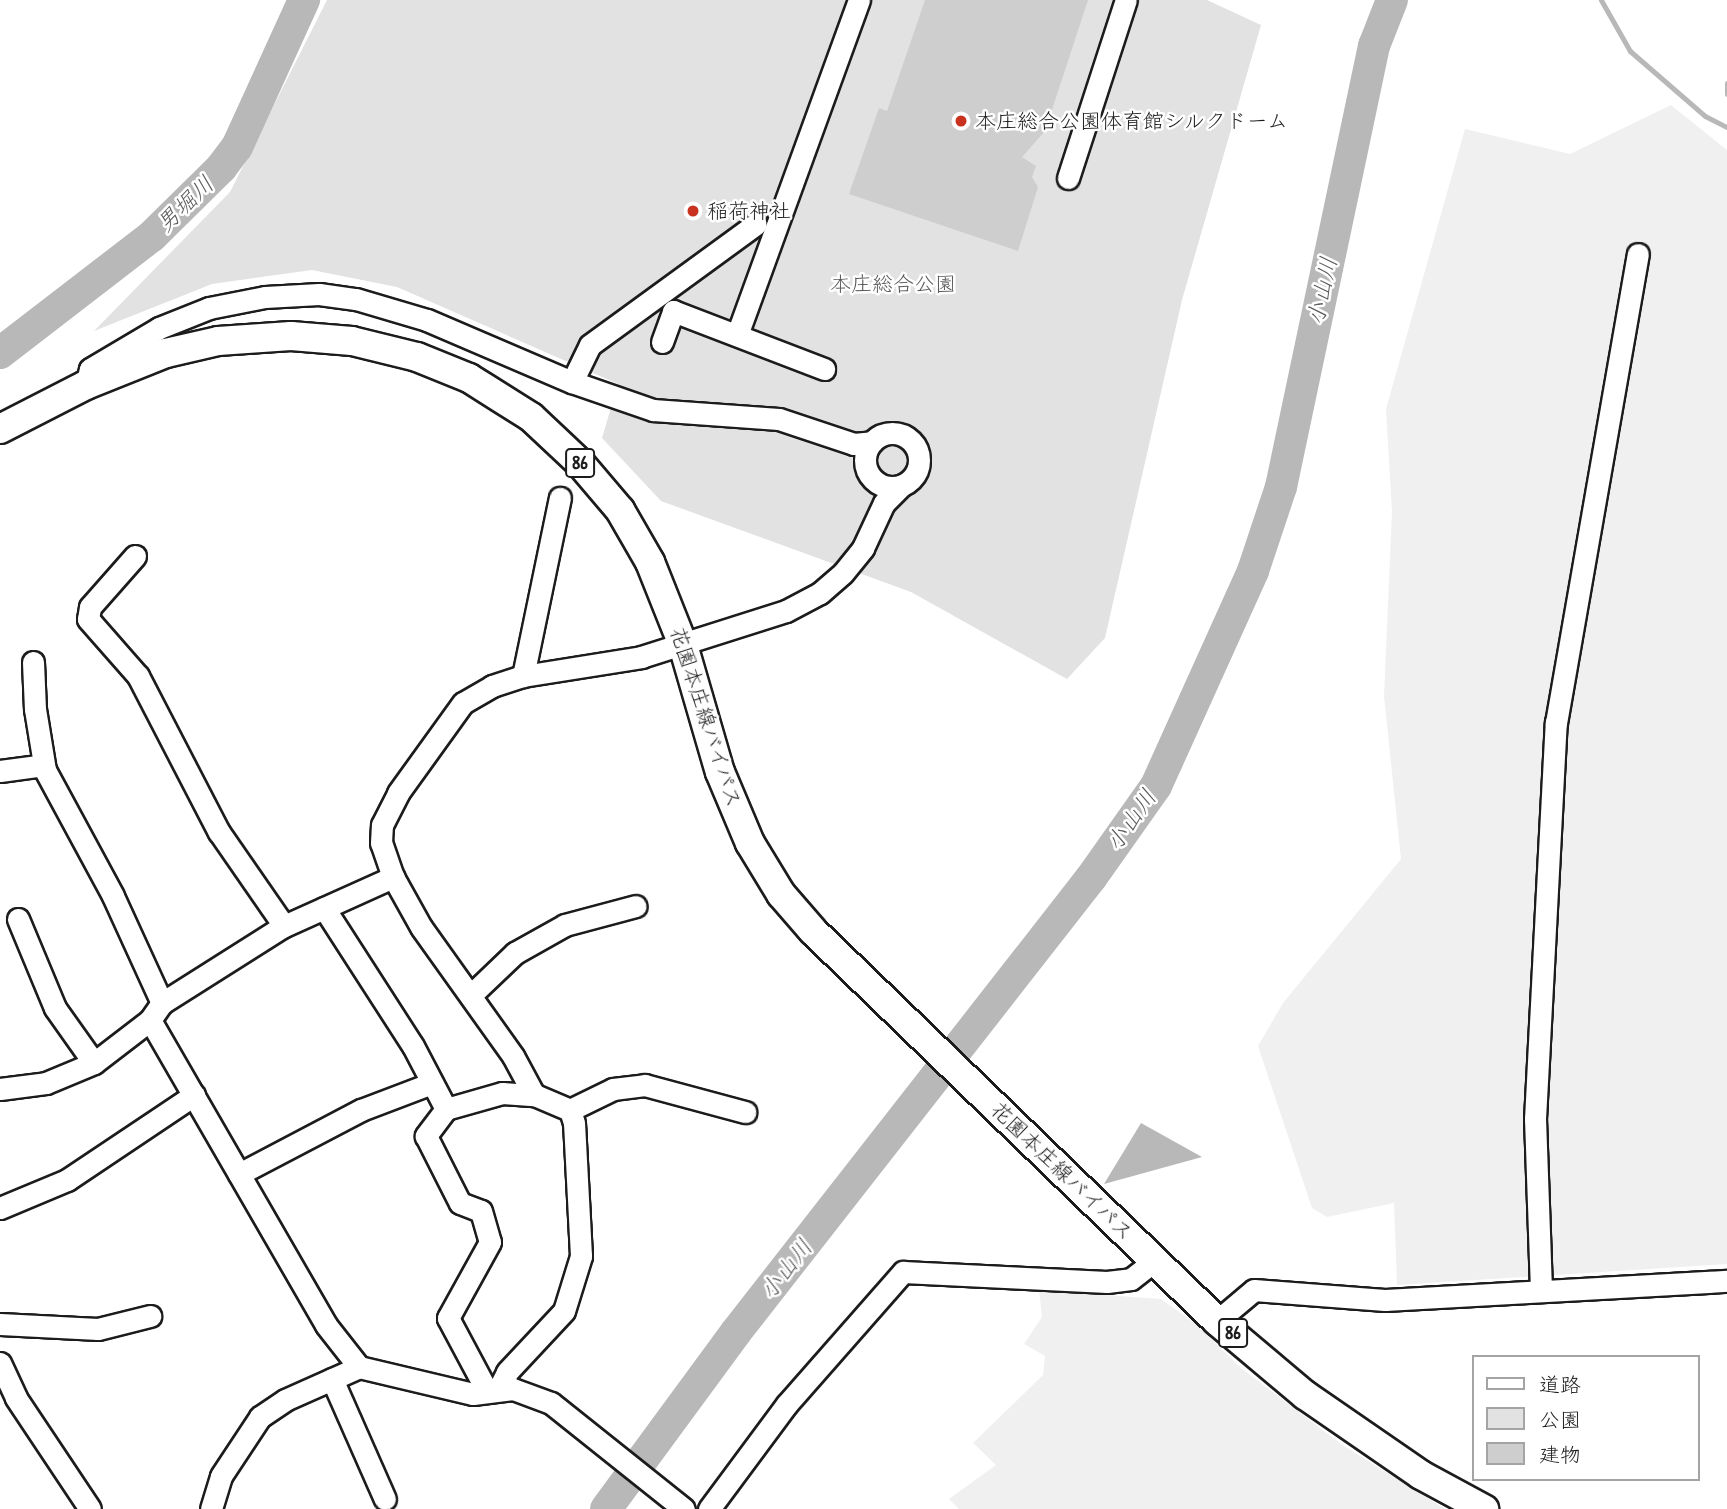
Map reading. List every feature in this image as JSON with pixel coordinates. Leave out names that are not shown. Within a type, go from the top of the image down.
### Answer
[{"type":"main road","name":"花園本庄線バイパス","points":[[0,429],[86,385],[166,354],[218,341],[291,335],[352,341],[417,358],[468,378],[531,417],[580,463],[620,510],[650,562],[683,645],[720,772],[750,843],[781,894],[887,1006],[1217,1321],[1305,1395],[1421,1475],[1484,1509]]},
{"type":"street","points":[[737,335],[859,0]]},
{"type":"street","points":[[1068,178],[1126,0]]},
{"type":"street","points":[[572,382],[590,345],[756,224]]},
{"type":"street","points":[[1541,1290],[1535,1119],[1556,723],[1638,254]]},
{"type":"street","points":[[86,385],[90,369],[159,328],[209,308],[265,297],[319,294],[448,318],[501,341],[572,382],[653,410],[779,419],[864,448],[895,433],[916,447],[916,473],[884,503],[863,548],[820,593],[786,611],[683,645],[523,676],[492,686],[463,703],[398,793],[382,825],[381,843],[393,877],[421,927],[513,1056],[534,1095]]},
{"type":"street","points":[[662,342],[673,311],[824,369]]},
{"type":"street","points":[[864,448],[884,503]]},
{"type":"street","points":[[876,482],[902,485]]},
{"type":"street","points":[[523,676],[560,498]]},
{"type":"street","points":[[135,556],[90,607],[88,619],[138,677],[219,832],[284,926]]},
{"type":"street","points":[[33,662],[44,765],[194,1095],[326,1325],[359,1367],[473,1394],[513,1389],[558,1406],[684,1509]]},
{"type":"street","points":[[0,771],[44,765]]},
{"type":"street","points":[[0,1088],[46,1083],[94,1063],[156,1012],[284,926],[393,877]]},
{"type":"street","points":[[471,995],[515,953],[565,925],[636,906]]},
{"type":"street","points":[[324,908],[446,1109]]},
{"type":"street","points":[[18,919],[55,1008],[94,1063]]},
{"type":"street","points":[[239,1174],[362,1110],[432,1083]]},
{"type":"street","points":[[492,1391],[470,1362],[448,1318],[490,1241],[481,1211],[460,1202],[426,1136],[446,1109],[502,1093],[534,1095],[570,1110],[613,1089],[645,1085],[746,1112]]},
{"type":"street","points":[[0,1208],[67,1180],[194,1095]]},
{"type":"street","points":[[492,1391],[564,1311],[581,1256],[570,1110]]},
{"type":"street","points":[[709,1509],[787,1404],[903,1272],[1107,1282],[1131,1279],[1155,1260]]},
{"type":"street","points":[[1217,1321],[1254,1290],[1353,1299],[1727,1280]]},
{"type":"street","points":[[0,1324],[98,1329],[150,1316]]},
{"type":"street","points":[[445,1389],[470,1362]]},
{"type":"street","points":[[0,1363],[16,1398],[90,1509]]},
{"type":"street","points":[[211,1509],[221,1476],[260,1417],[285,1400],[359,1367]]},
{"type":"street","points":[[332,1379],[385,1499]]},
{"type":"shaded area","points":[[1671,105],[1727,150],[1727,1264],[1397,1285],[1394,1203],[1327,1217],[1312,1208],[1258,1046],[1283,1003],[1401,859],[1384,696],[1392,512],[1386,409],[1465,129],[1570,154]]},
{"type":"shaded area","points":[[1141,1123],[1202,1157],[1104,1184]]},
{"type":"shaded area","points":[[1039,1290],[1161,1299],[1196,1324],[1241,1368],[1341,1444],[1445,1509],[959,1509],[949,1499],[996,1465],[973,1443],[1043,1375],[1045,1356],[1024,1344],[1042,1317]]},
{"type":"green space","name":"本庄総合公園","points":[[327,0],[1207,0],[1261,25],[1182,300],[1105,638],[1067,679],[911,592],[661,501],[602,438],[618,384],[397,287],[312,270],[212,284],[94,331],[230,192]]},
{"type":"building","name":"本庄総合公園体育館シルクドーム","points":[[925,0],[1088,0],[1045,131],[1022,157],[1036,166],[1032,177],[1038,187],[1018,251],[849,194],[879,108],[887,111]]},
{"type":"waterway","name":"男堀川","points":[[0,353],[152,236],[221,168],[237,147],[304,0]]},
{"type":"waterway","name":"小山川","points":[[606,1509],[736,1332],[1091,878],[1156,786],[1253,571],[1281,487],[1374,46],[1392,0]]},
{"type":"waterway","points":[[1601,0],[1630,51],[1705,116],[1727,127]]},
{"type":"waterway","points":[[1727,83],[1727,94]]},
{"type":"place","name":"本庄総合公園体育館シルクドーム","points":[[961,121]]},
{"type":"place","name":"稲荷神社","points":[[693,211]]}]
